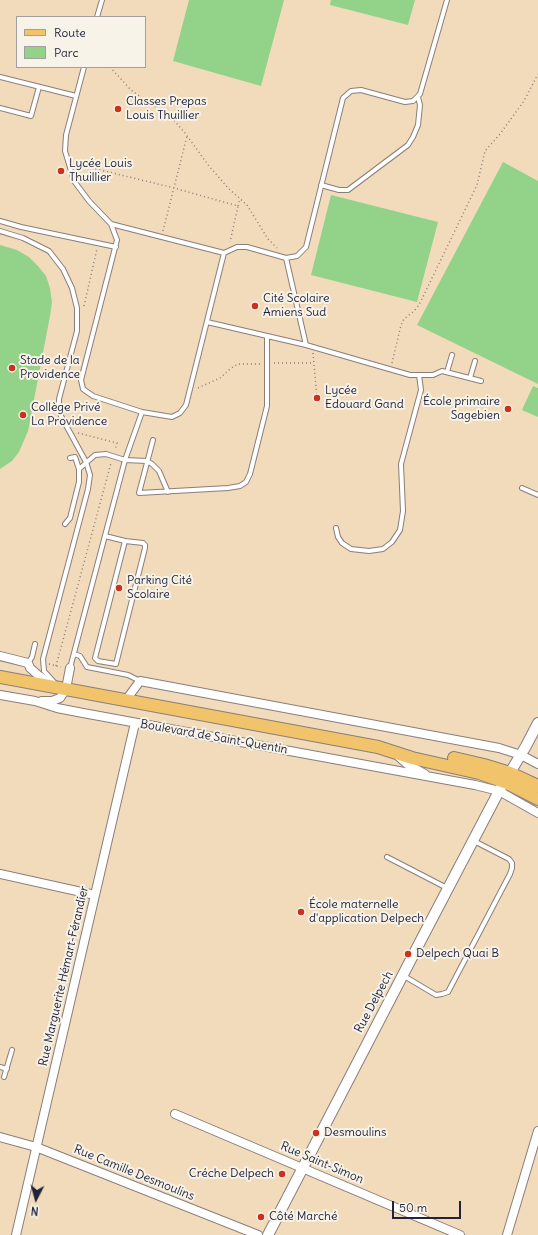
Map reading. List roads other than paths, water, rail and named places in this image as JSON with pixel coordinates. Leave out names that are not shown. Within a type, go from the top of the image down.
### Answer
[{"type":"main road","name":"Boulevard de Saint-Quentin","points":[[0,677],[378,747],[412,758],[479,773],[505,782]]},
{"type":"main road","name":"Boulevard de Saint-Quentin","points":[[378,747],[400,747],[484,765],[505,782]]},
{"type":"main road","points":[[505,782],[538,786]]},
{"type":"main road","points":[[505,782],[538,799]]},
{"type":"street","points":[[0,656],[28,663]]},
{"type":"street","name":"Boulevard de Saint-Quentin","points":[[28,663],[30,668],[38,675],[62,688]]},
{"type":"street","points":[[35,701],[52,701],[60,698],[62,688],[70,668]]},
{"type":"street","points":[[126,700],[140,681],[499,748],[521,755],[538,764]]},
{"type":"street","name":"Boulevard de Saint-Quentin","points":[[0,695],[35,701],[57,708],[134,723],[475,785],[505,782]]},
{"type":"street","name":"Rue Marguerite Hémart-Férandier","points":[[16,1235],[134,723]]},
{"type":"street","name":"Rue Delpech","points":[[268,1235],[473,840],[538,723]]},
{"type":"street","name":"Boulevard de Saint-Quentin","points":[[393,752],[407,764],[429,777]]},
{"type":"street","points":[[505,782],[538,813]]},
{"type":"street","points":[[0,874],[95,895]]},
{"type":"street","name":"Rue Saint-Simon","points":[[175,1114],[460,1235]]},
{"type":"street","points":[[507,1235],[538,1131]]},
{"type":"street","name":"Rue Camille Desmoulins","points":[[0,1137],[36,1147],[258,1235]]},
{"type":"lane","points":[[97,16],[102,0]]},
{"type":"lane","points":[[111,224],[226,252],[237,247],[247,247],[286,258],[297,256],[306,247],[343,98],[351,91],[361,90],[405,102],[414,101],[420,94],[447,0]]},
{"type":"lane","points":[[84,68],[66,135],[65,151],[74,181],[89,201],[111,224],[117,240],[81,380],[83,389],[93,396],[142,412],[172,417],[180,413],[186,405],[226,252]]},
{"type":"lane","points":[[0,77],[76,96]]},
{"type":"lane","points":[[0,108],[31,116],[39,87]]},
{"type":"lane","points":[[321,185],[339,190],[348,190],[408,145],[418,125],[420,105],[418,97]]},
{"type":"lane","points":[[0,221],[21,227],[116,247]]},
{"type":"lane","points":[[0,231],[23,238],[49,251],[63,269],[72,288],[77,308],[77,331],[58,407],[61,416],[86,462],[90,475],[88,489],[43,659],[44,671],[62,688]]},
{"type":"lane","points":[[286,258],[306,345]]},
{"type":"lane","points":[[207,322],[306,345],[410,375],[433,375],[442,371],[481,381]]},
{"type":"lane","points":[[153,440],[139,493],[240,486],[246,482],[250,474],[267,406],[267,336]]},
{"type":"lane","points":[[448,372],[452,355]]},
{"type":"lane","points":[[470,378],[475,361]]},
{"type":"lane","points":[[336,528],[338,537],[342,543],[351,549],[369,551],[383,549],[392,542],[400,530],[403,511],[401,464],[421,390],[419,375]]},
{"type":"lane","points":[[70,668],[125,460],[142,412]]},
{"type":"lane","points":[[79,469],[95,455],[106,454],[125,460],[147,461],[159,471],[168,492]]},
{"type":"lane","points":[[65,524],[70,518],[79,482],[79,469],[75,457],[70,458]]},
{"type":"lane","points":[[522,488],[538,496]]},
{"type":"lane","points":[[105,536],[125,541],[143,543],[145,545],[144,556],[116,664],[95,658],[125,541]]},
{"type":"lane","points":[[28,663],[32,657],[35,644]]},
{"type":"lane","points":[[74,654],[80,656],[87,668],[128,675],[140,681]]},
{"type":"lane","points":[[402,976],[436,994],[448,992],[510,874],[512,863],[509,859],[473,840]]},
{"type":"lane","points":[[387,858],[448,889]]},
{"type":"lane","points":[[4,1077],[12,1050]]},
{"type":"lane","points":[[0,1067],[7,1069]]},
{"type":"place","name":"Classes Prepas Louis Thuillier","points":[[118,109]]},
{"type":"place","name":"Lycée Louis Thuillier","points":[[61,171]]},
{"type":"place","name":"Cité Scolaire Amiens Sud","points":[[255,306]]},
{"type":"place","name":"Stade de la Providence","points":[[12,368]]},
{"type":"place","name":"Lycée Edouard Gand","points":[[317,398]]},
{"type":"place","name":"École primaire Sagebien","points":[[508,409]]},
{"type":"place","name":"Collège Privé La Providence","points":[[23,415]]},
{"type":"place","name":"Parking Cité Scolaire","points":[[119,588]]},
{"type":"place","name":"École maternelle d'application Delpech","points":[[301,912]]},
{"type":"place","name":"Delpech Quai B","points":[[408,954]]},
{"type":"place","name":"Desmoulins","points":[[316,1133]]},
{"type":"place","name":"Créche Delpech","points":[[282,1174]]},
{"type":"place","name":"Côté Marché","points":[[261,1217]]}]
